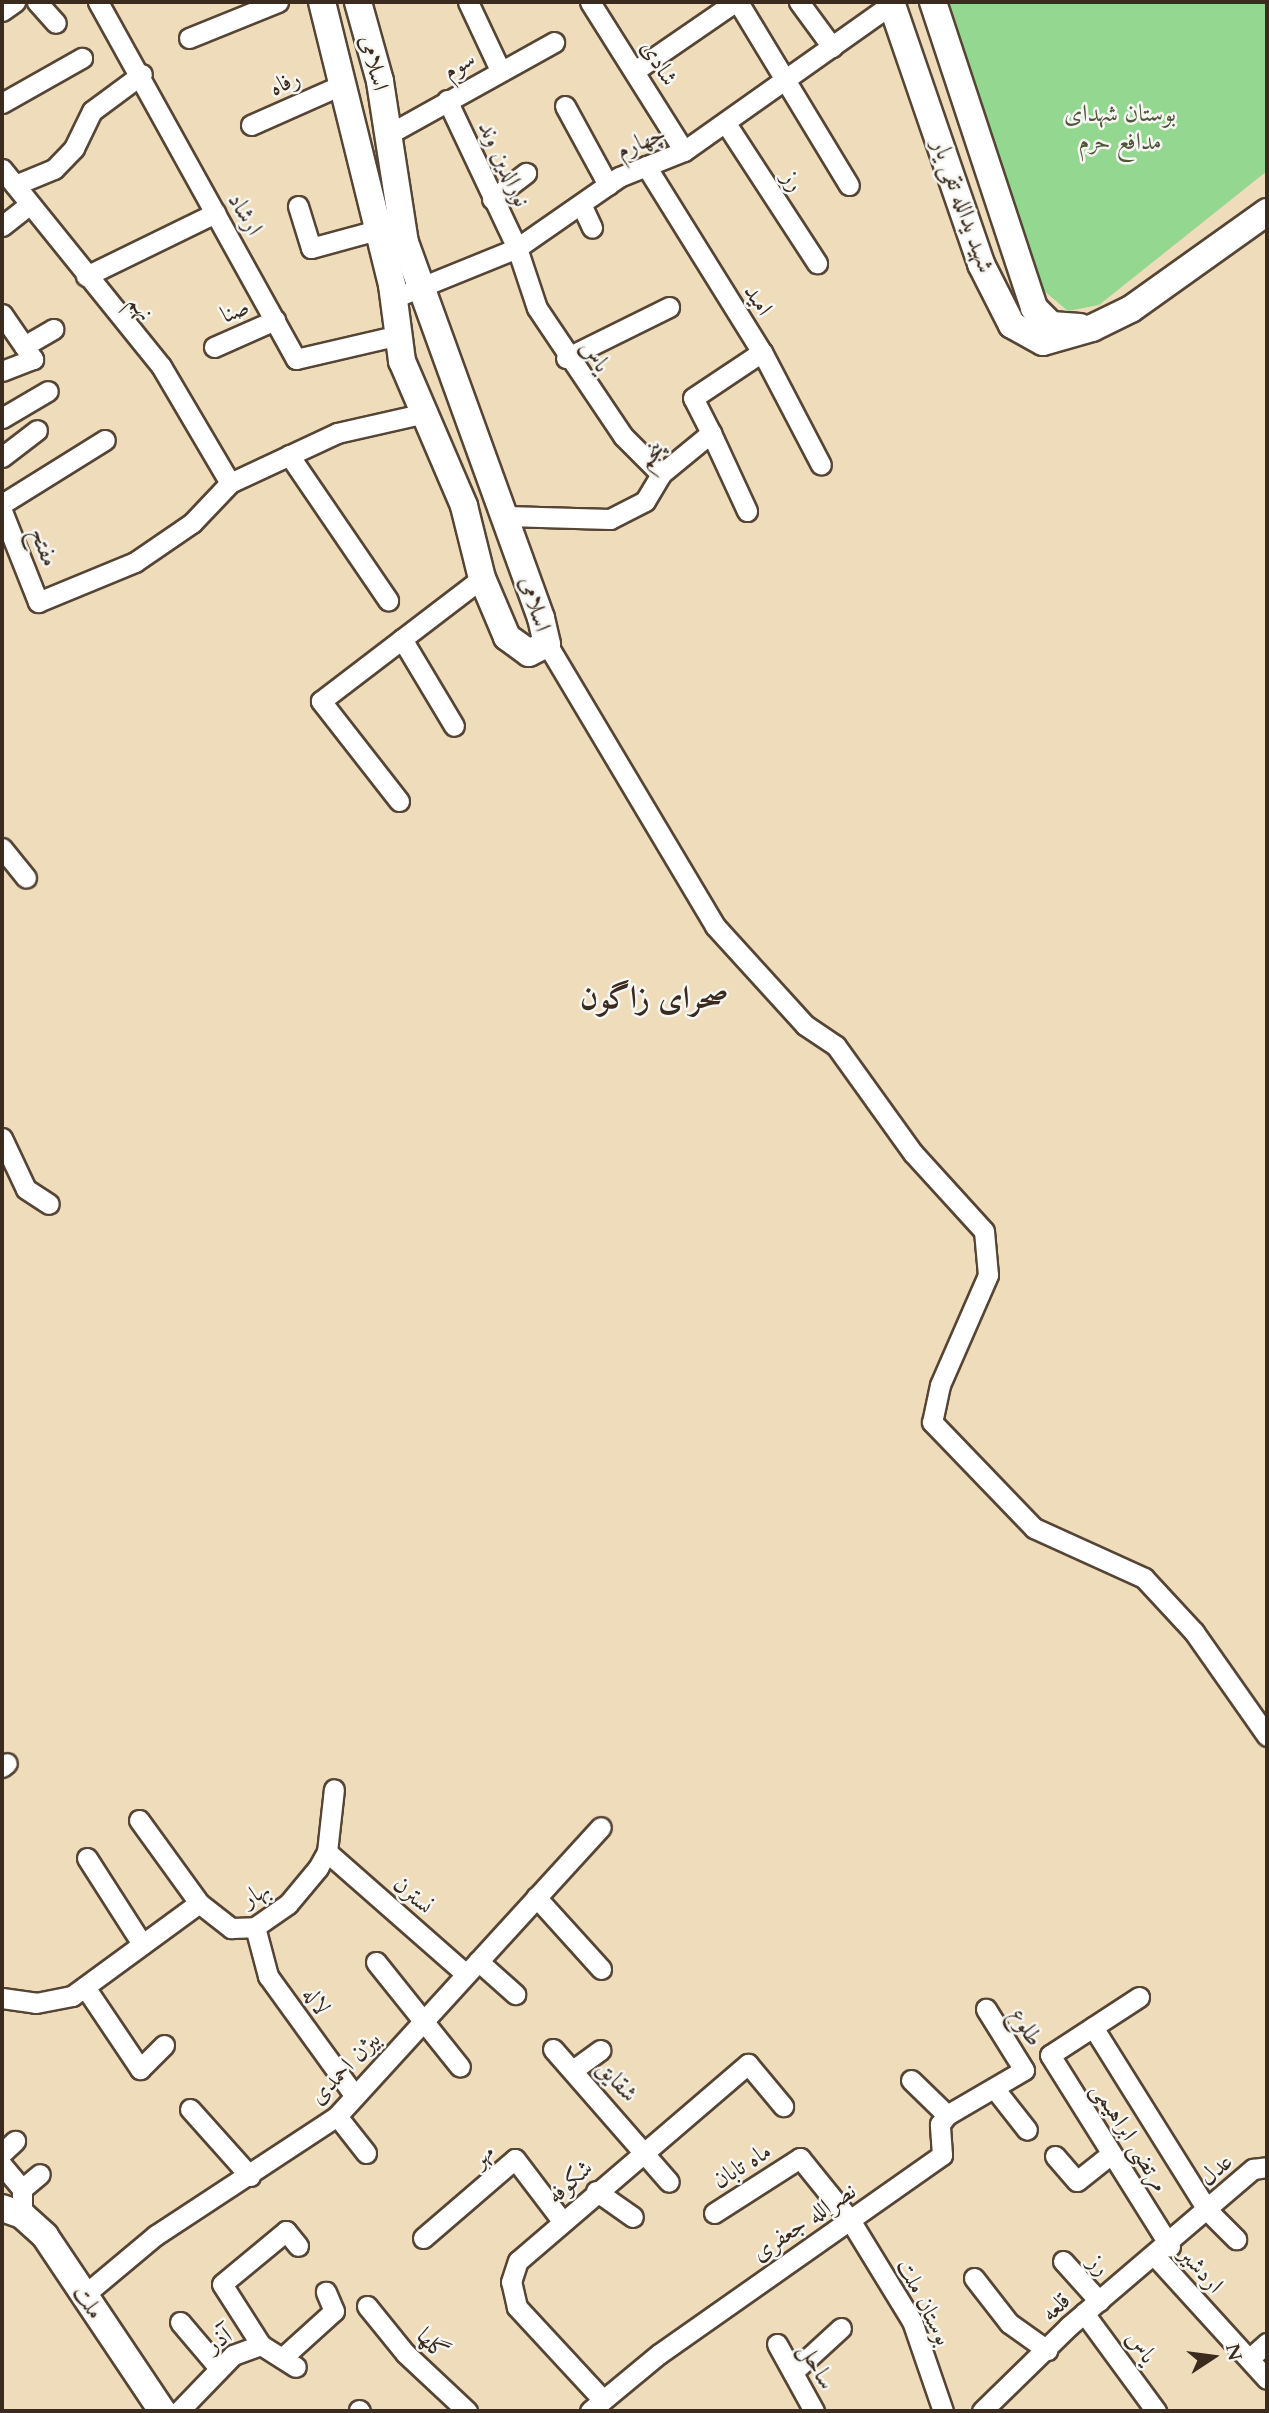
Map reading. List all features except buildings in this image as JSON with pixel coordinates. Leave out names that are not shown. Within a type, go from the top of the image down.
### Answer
[{"type":"street","points":[[2,11],[15,2]]},
{"type":"street","points":[[37,2],[56,23]]},
{"type":"street","name":"ارشاد","points":[[98,2],[142,74],[296,359],[399,335]]},
{"type":"street","points":[[190,38],[278,2]]},
{"type":"street","name":"اسلامی","points":[[322,2],[339,86],[394,298],[401,361],[421,414],[464,506],[482,578],[507,637],[529,653],[547,644],[506,516],[419,287],[405,243],[389,134],[358,2]]},
{"type":"street","points":[[468,2],[500,70]]},
{"type":"street","name":"شادی","points":[[590,2],[636,70],[684,151]]},
{"type":"street","points":[[636,70],[736,2],[789,81],[849,185]]},
{"type":"street","points":[[799,2],[832,47]]},
{"type":"street","name":"شهید یدالله تقی یار","points":[[933,2],[1034,308],[1051,325],[1092,328]]},
{"type":"street","name":"چهارم","points":[[394,298],[517,248],[608,185],[684,151],[727,125],[789,81],[892,3]]},
{"type":"street","name":"شهید یدالله تقی یار","points":[[892,3],[981,264],[1012,325],[1043,342],[1092,328],[1131,309],[1267,212]]},
{"type":"street","name":"سوم","points":[[389,134],[554,42]]},
{"type":"street","points":[[2,103],[82,58]]},
{"type":"street","points":[[15,185],[54,169],[74,148],[92,111],[142,74]]},
{"type":"street","name":"رفاه","points":[[251,125],[339,86]]},
{"type":"street","name":"نورالدین وند","points":[[447,100],[517,248]]},
{"type":"street","points":[[565,106],[608,185]]},
{"type":"street","name":"رز","points":[[727,125],[817,263]]},
{"type":"street","name":"امید","points":[[646,166],[762,352],[821,465]]},
{"type":"street","name":"نهم","points":[[2,169],[161,366],[230,483]]},
{"type":"street","points":[[492,199],[526,173]]},
{"type":"street","points":[[581,204],[592,228]]},
{"type":"street","points":[[2,226],[29,205]]},
{"type":"street","points":[[298,206],[311,248],[377,230]]},
{"type":"street","points":[[86,276],[215,213]]},
{"type":"street","name":"یاس","points":[[517,248],[537,309],[566,358],[622,436],[661,474]]},
{"type":"street","points":[[566,358],[669,307]]},
{"type":"street","points":[[2,314],[33,359],[2,371]]},
{"type":"street","name":"صنا","points":[[214,347],[275,320]]},
{"type":"street","points":[[24,346],[53,330]]},
{"type":"street","points":[[747,511],[693,398],[762,352]]},
{"type":"street","points":[[2,418],[48,391]]},
{"type":"street","points":[[230,483],[337,433],[421,414]]},
{"type":"street","points":[[2,457],[37,430]]},
{"type":"street","name":"پنجم","points":[[506,516],[610,519],[645,501],[661,474],[711,433]]},
{"type":"street","points":[[2,504],[106,440]]},
{"type":"street","points":[[289,456],[388,600]]},
{"type":"street","name":"مفتح","points":[[2,511],[38,602],[135,562],[192,523],[230,483]]},
{"type":"street","points":[[399,801],[321,701],[482,578]]},
{"type":"street","points":[[402,639],[454,726]]},
{"type":"street","points":[[547,644],[715,926],[805,1025],[836,1046],[913,1153],[984,1231],[988,1275],[940,1385],[932,1422],[1034,1528],[1144,1578],[1194,1632],[1267,1736]]},
{"type":"street","points":[[2,848],[26,878]]},
{"type":"street","points":[[2,1138],[26,1189],[49,1204]]},
{"type":"street","points":[[327,1852],[334,1789]]},
{"type":"street","name":"بهار","points":[[139,1820],[199,1903],[231,1928],[256,1927],[288,1904],[327,1852]]},
{"type":"street","name":"بیژن احمدی","points":[[83,2296],[156,2235],[250,2176],[337,2116],[601,1827]]},
{"type":"street","name":"نسترن","points":[[327,1852],[472,1968],[515,1994]]},
{"type":"street","points":[[87,1858],[142,1944]]},
{"type":"street","points":[[536,1897],[601,1969]]},
{"type":"street","points":[[2,1998],[36,2003],[85,1987],[199,1903]]},
{"type":"street","name":"لاله","points":[[256,1927],[268,1976],[355,2096]]},
{"type":"street","points":[[376,1962],[425,2019],[460,2067]]},
{"type":"street","points":[[85,1987],[141,2069],[164,2045]]},
{"type":"street","points":[[1139,1997],[1093,2027],[1208,2211],[1237,2239]]},
{"type":"street","name":"طلوع","points":[[986,2009],[1024,2070],[993,2088]]},
{"type":"street","name":"مرتضی ابراهیمی","points":[[1093,2027],[1050,2055],[1111,2154],[1162,2251]]},
{"type":"street","name":"شقایق","points":[[554,2049],[645,2147]]},
{"type":"street","points":[[573,2070],[601,2050]]},
{"type":"street","name":"شکوفه","points":[[597,2406],[517,2307],[511,2282],[518,2261],[645,2147],[748,2064],[783,2106]]},
{"type":"street","points":[[911,2080],[947,2115],[993,2088],[1027,2130]]},
{"type":"street","points":[[190,2109],[250,2176]]},
{"type":"street","name":"نصرالله جعفری","points":[[597,2406],[942,2155],[940,2124],[947,2115]]},
{"type":"street","points":[[337,2116],[366,2152]]},
{"type":"street","points":[[645,2147],[669,2182]]},
{"type":"street","points":[[1055,2156],[1077,2182],[1111,2154]]},
{"type":"street","name":"ماه تابان","points":[[714,2213],[800,2158],[850,2220]]},
{"type":"street","name":"مهر","points":[[423,2238],[515,2159],[562,2221]]},
{"type":"street","points":[[2,2165],[15,2204]]},
{"type":"street","name":"عدل","points":[[1162,2251],[1253,2169],[1267,2167]]},
{"type":"street","points":[[15,2204],[40,2174]]},
{"type":"street","points":[[596,2191],[633,2217]]},
{"type":"street","name":"ملت","points":[[15,2204],[45,2236],[162,2411]]},
{"type":"street","name":"بوستان ملت","points":[[850,2220],[912,2321],[943,2411]]},
{"type":"street","points":[[261,2345],[222,2284],[286,2231],[298,2246]]},
{"type":"street","name":"قلعه","points":[[995,2408],[1047,2350],[1092,2307],[1162,2251]]},
{"type":"street","name":"اردشیر","points":[[1162,2251],[1267,2379]]},
{"type":"street","name":"رز","points":[[1063,2261],[1092,2307]]},
{"type":"street","points":[[974,2278],[1009,2323],[1047,2350]]},
{"type":"street","name":"آذر","points":[[178,2411],[219,2368],[261,2345],[289,2363],[334,2311],[326,2292]]},
{"type":"street","name":"گلها","points":[[367,2306],[405,2353],[467,2411]]},
{"type":"street","name":"یاس","points":[[1092,2307],[1156,2411]]},
{"type":"street","points":[[180,2322],[219,2368]]},
{"type":"street","points":[[793,2372],[841,2328]]},
{"type":"street","points":[[1249,2359],[1267,2343]]},
{"type":"street","name":"ساحل","points":[[777,2344],[814,2411]]},
{"type":"green space","name":"بوستان شهدای مدافع حرم","points":[[944,2],[1267,2],[1267,171],[1099,305],[1068,311],[1043,290]]},
{"type":"district","name":"صحرای زاگون","points":[[654,998]]}]
